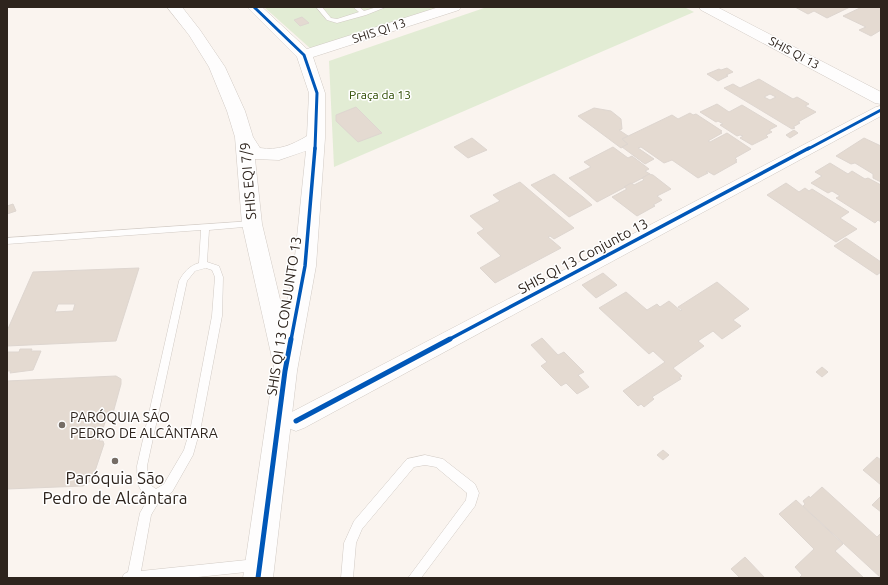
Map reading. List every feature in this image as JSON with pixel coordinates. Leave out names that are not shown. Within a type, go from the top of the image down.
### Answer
[{"type":"street","name":"SHIS EQI 7/9","points":[[174,7],[195,33],[217,67],[236,111],[244,137],[252,224],[285,371]]},
{"type":"street","name":"SHIS QI 13 CONJUNTO 13","points":[[254,7],[304,55],[317,93],[316,138],[306,266],[285,371],[259,571]]},
{"type":"street","name":"SHIS QI 13","points":[[304,55],[451,7]]},
{"type":"street","name":"SHIS QI 13","points":[[706,7],[881,99]]},
{"type":"street","name":"SHIS QI 13 Conjunto 13","points":[[296,421],[881,110]]},
{"type":"street","points":[[244,137],[254,153],[269,156],[281,155],[294,151],[316,138]]},
{"type":"lane","points":[[319,7],[330,19],[338,21],[384,7]]},
{"type":"lane","points":[[356,7],[364,14]]},
{"type":"lane","points":[[7,241],[252,224]]},
{"type":"lane","points":[[203,265],[205,228]]},
{"type":"lane","points":[[133,578],[146,513],[156,496],[168,488],[186,458],[196,426],[217,316],[219,277],[216,268],[210,265],[203,265],[193,268],[186,274],[183,281],[142,466],[144,487],[156,496]]},
{"type":"lane","points":[[347,578],[350,543],[358,526],[411,463],[425,460],[439,463],[471,488],[473,493],[471,502],[414,578]]},
{"type":"lane","points":[[128,578],[259,571]]},
{"type":"green space","points":[[264,7],[439,7],[311,49]]},
{"type":"green space","name":"Praça da 13","points":[[487,7],[684,7],[694,12],[334,167],[329,61]]},
{"type":"building","points":[[795,7],[850,7],[827,18],[814,11],[808,14]]},
{"type":"building","points":[[862,7],[881,7],[881,30],[871,36],[859,30],[866,27],[843,16]]},
{"type":"building","points":[[302,17],[309,23],[300,26],[294,20]]},
{"type":"building","points":[[727,68],[733,72],[718,81],[707,74],[719,69],[721,70]]},
{"type":"building","points":[[759,79],[793,99],[797,97],[809,104],[805,106],[816,112],[798,122],[800,123],[792,129],[724,88],[733,84],[740,88]],"holes":[[[770,94],[776,97],[770,100],[764,97]]]},
{"type":"building","points":[[717,104],[729,112],[742,105],[777,126],[769,130],[772,132],[766,135],[768,137],[752,145],[740,138],[743,136],[737,136],[720,125],[723,124],[718,121],[716,122],[700,112]]},
{"type":"building","points":[[356,107],[382,133],[358,142],[336,121],[336,115]]},
{"type":"building","points":[[594,108],[611,111],[621,119],[622,129],[619,130],[628,136],[622,139],[628,144],[621,148],[578,116]]},
{"type":"building","points":[[690,113],[693,115],[696,114],[722,131],[720,132],[722,133],[708,141],[710,142],[727,133],[751,149],[735,158],[737,160],[735,161],[737,162],[714,175],[707,171],[706,172],[708,173],[698,178],[672,160],[664,163],[641,147],[638,148],[654,159],[645,164],[622,147],[628,144],[622,139],[672,115],[678,119]]},
{"type":"building","points":[[794,130],[798,133],[790,138],[786,135]]},
{"type":"building","points":[[472,138],[487,150],[468,158],[454,147]]},
{"type":"building","points":[[864,138],[881,146],[881,182],[873,178],[873,174],[855,163],[851,164],[836,156]]},
{"type":"building","points":[[613,147],[628,158],[632,156],[649,169],[645,171],[650,174],[597,202],[569,178],[591,167],[584,162]]},
{"type":"building","points":[[830,163],[848,174],[852,171],[865,179],[868,178],[881,185],[881,222],[878,220],[875,223],[836,198],[840,196],[832,191],[828,193],[811,183],[822,176],[815,172]]},
{"type":"building","points":[[554,174],[592,205],[569,217],[531,185]]},
{"type":"building","points":[[649,174],[653,175],[671,189],[657,196],[662,200],[653,205],[655,206],[637,216],[612,197],[627,189],[624,187],[631,183],[634,185],[644,180],[642,178]]},
{"type":"building","points":[[520,182],[574,228],[554,239],[550,236],[548,237],[561,248],[495,283],[480,268],[501,256],[477,233],[484,229],[470,216],[500,201],[493,195]]},
{"type":"building","points":[[786,183],[799,192],[805,188],[809,191],[812,189],[849,212],[840,218],[857,229],[836,242],[767,195]]},
{"type":"building","points":[[13,204],[16,211],[7,214],[7,206]]},
{"type":"building","points":[[846,238],[881,262],[881,272],[877,275],[834,246]]},
{"type":"building","points":[[139,268],[116,341],[7,346],[7,331],[33,272]],"holes":[[[58,304],[75,304],[73,311],[55,312]]]},
{"type":"building","points":[[603,273],[617,285],[596,298],[582,285]]},
{"type":"building","points":[[717,282],[749,309],[733,320],[741,326],[722,339],[713,331],[698,341],[704,346],[673,368],[682,376],[679,378],[681,379],[652,397],[654,399],[644,407],[641,404],[638,406],[623,391],[665,362],[653,351],[649,354],[599,308],[626,292],[647,310],[657,304],[660,307],[669,301],[681,311],[682,310],[678,307]]},
{"type":"building","points":[[542,338],[558,355],[564,352],[584,372],[578,375],[589,387],[577,394],[566,383],[561,386],[541,366],[547,362],[531,345]]},
{"type":"building","points":[[20,349],[41,351],[33,370],[10,373],[11,371],[7,371],[7,352],[19,352]]},
{"type":"building","points":[[822,367],[828,372],[822,377],[816,372]]},
{"type":"building","name":"PARÓQUIA SÃO PEDRO DE ALCÂNTARA","points":[[116,376],[121,379],[121,384],[113,413],[107,416],[99,441],[103,441],[104,444],[92,480],[83,486],[7,489],[7,381]]},
{"type":"building","points":[[663,450],[669,455],[663,460],[657,455]]},
{"type":"building","points":[[877,457],[881,460],[881,485],[863,470]]},
{"type":"building","points":[[822,487],[877,537],[881,533],[881,578],[803,506],[805,504],[803,501],[809,496],[810,498]]},
{"type":"building","points":[[881,496],[881,512],[872,505]]},
{"type":"building","points":[[796,500],[843,544],[835,551],[864,578],[799,578],[802,575],[795,567],[814,549],[779,514]]},
{"type":"building","points":[[745,557],[765,578],[740,578],[731,569]]},
{"type":"cycle path","points":[[254,7],[304,55],[317,93],[316,138],[305,266],[285,371],[258,578]]},
{"type":"cycle path","points":[[296,421],[881,110]]},
{"type":"place","name":"PARÓQUIA SÃO PEDRO DE ALCÂNTARA","points":[[62,425]]},
{"type":"place","name":"Paróquia São Pedro de Alcântara","points":[[115,461]]}]
